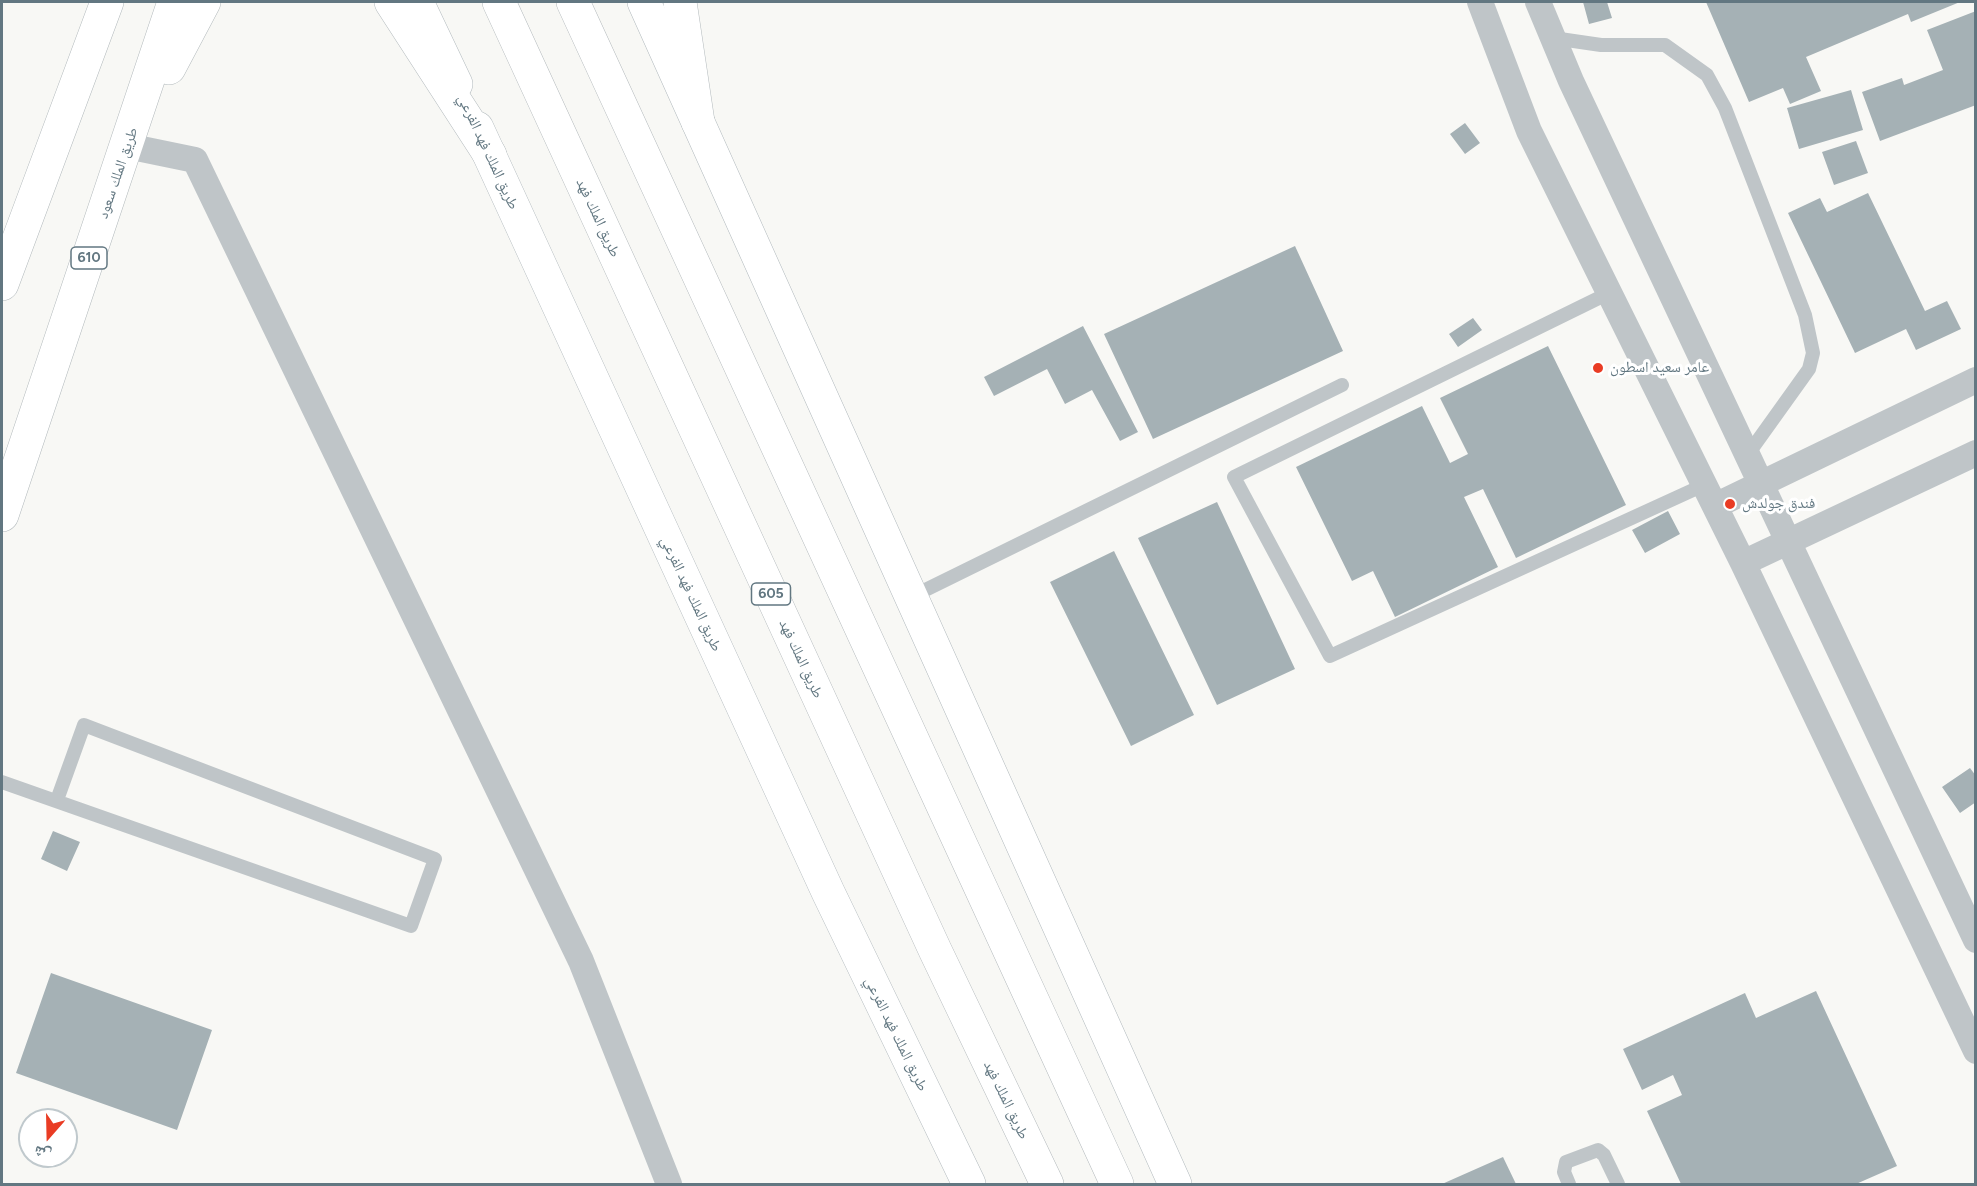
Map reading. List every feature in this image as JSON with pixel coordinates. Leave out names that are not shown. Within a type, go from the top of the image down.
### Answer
[{"type":"main road","name":"طريق الملك سعود","points":[[2,515],[174,2]]},
{"type":"main road","points":[[127,146],[204,2]]},
{"type":"main road","points":[[391,2],[490,155]]},
{"type":"main road","name":"طريق الملك فهد الفرعي","points":[[417,2],[490,155],[828,892],[969,1185]]},
{"type":"main road","name":"طريق الملك فهد","points":[[499,2],[930,940],[1047,1185]]},
{"type":"main road","points":[[573,2],[1117,1185]]},
{"type":"main road","points":[[644,2],[1175,1185]]},
{"type":"main road","points":[[680,2],[698,122]]},
{"type":"main road","points":[[2,284],[104,6]]},
{"type":"street","points":[[1480,2],[1529,131],[1743,563],[1976,1051]]},
{"type":"street","points":[[1538,2],[1746,457],[1789,542],[1976,940]]},
{"type":"street","points":[[127,146],[195,160],[581,962],[669,1185]]},
{"type":"street","points":[[1709,495],[1759,484],[1976,380]]},
{"type":"street","points":[[1743,563],[1976,453]]},
{"type":"lane","points":[[1553,38],[1600,45],[1665,45],[1707,75],[1725,108],[1805,315],[1813,353],[1809,369],[1746,457]]},
{"type":"lane","points":[[1609,293],[1234,477],[1330,656],[1709,495]]},
{"type":"lane","points":[[911,597],[1342,385]]},
{"type":"lane","points":[[2,782],[411,926],[435,859],[84,725],[57,800]]},
{"type":"lane","points":[[1569,1185],[1564,1172],[1566,1162],[1598,1150],[1604,1155],[1618,1185]]},
{"type":"building","points":[[1583,2],[1607,2],[1612,18],[1589,24]]},
{"type":"building","points":[[1706,2],[1960,2],[1911,22],[1908,14],[1806,57],[1821,91],[1790,104],[1783,88],[1749,102]]},
{"type":"building","points":[[1976,11],[1976,105],[1880,141],[1862,92],[1902,78],[1904,85],[1943,70],[1927,30]]},
{"type":"building","points":[[1851,90],[1863,130],[1799,149],[1787,108]]},
{"type":"building","points":[[1465,123],[1480,143],[1465,154],[1450,134]]},
{"type":"building","points":[[1856,141],[1868,173],[1834,185],[1822,152]]},
{"type":"building","points":[[1868,193],[1925,311],[1947,301],[1961,329],[1916,350],[1906,329],[1855,353],[1788,213],[1820,198],[1827,212]]},
{"type":"building","points":[[1295,246],[1343,351],[1153,439],[1104,334]]},
{"type":"building","points":[[1473,318],[1482,330],[1458,347],[1449,334]]},
{"type":"building","points":[[1083,326],[1138,432],[1120,441],[1092,390],[1065,404],[1047,369],[994,396],[984,377]]},
{"type":"building","points":[[1548,346],[1626,505],[1516,558],[1483,489],[1464,497],[1498,567],[1395,617],[1373,571],[1352,581],[1296,467],[1422,406],[1450,463],[1468,454],[1440,398]]},
{"type":"building","points":[[1217,502],[1295,669],[1217,705],[1138,538]]},
{"type":"building","points":[[1668,511],[1680,534],[1645,553],[1632,530]]},
{"type":"building","points":[[1114,551],[1194,715],[1131,746],[1050,582]]},
{"type":"building","points":[[1970,768],[1976,776],[1976,802],[1960,813],[1942,787]]},
{"type":"building","points":[[53,831],[80,842],[67,871],[41,859]]},
{"type":"building","points":[[51,973],[212,1030],[177,1130],[16,1073]]},
{"type":"building","points":[[1816,991],[1897,1166],[1856,1184],[1681,1184],[1647,1111],[1682,1095],[1673,1075],[1642,1090],[1623,1049],[1745,993],[1756,1018]]},
{"type":"building","points":[[1503,1157],[1516,1184],[1442,1184]]},
{"type":"place","name":"عامر سعيد اسطون","points":[[1598,368]]},
{"type":"place","name":"فندق جولدش","points":[[1730,504]]}]
